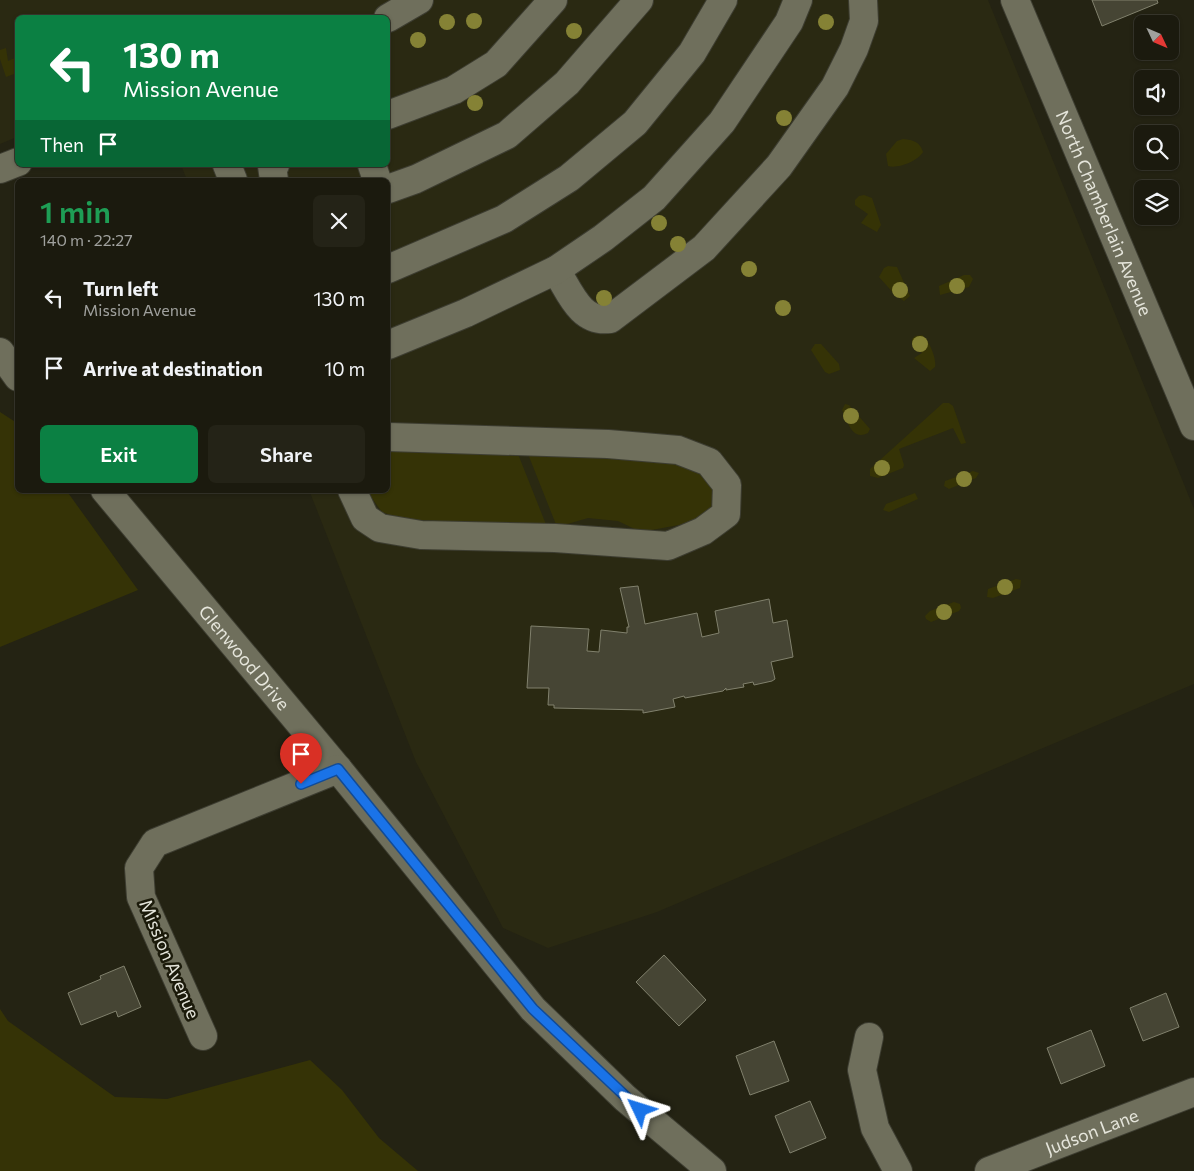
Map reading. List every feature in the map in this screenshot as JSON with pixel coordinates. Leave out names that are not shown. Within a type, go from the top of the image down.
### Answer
[{"type":"street","points":[[390,17],[419,0]]},
{"type":"street","points":[[390,114],[454,90],[496,64],[554,0]]},
{"type":"street","points":[[390,188],[416,179],[507,135],[567,83],[639,0]]},
{"type":"street","points":[[390,268],[504,219],[569,178],[635,123],[692,53],[723,0]]},
{"type":"street","points":[[390,344],[466,312],[556,270],[604,238],[654,198],[722,122],[789,22],[798,0]]},
{"type":"street","points":[[556,270],[584,314],[598,321],[610,319],[704,248],[779,166],[835,87],[854,49],[864,21],[863,0]]},
{"type":"street","name":"North Chamberlain Avenue","points":[[1015,0],[1194,426]]},
{"type":"street","points":[[0,169],[15,163]]},
{"type":"street","points":[[0,352],[15,373]]},
{"type":"street","points":[[353,493],[365,518],[380,528],[421,535],[556,538],[668,546],[703,531],[726,514],[727,485],[709,462],[678,450],[608,444],[390,437]]},
{"type":"street","name":"Glenwood Drive","points":[[108,493],[338,769],[533,1009],[625,1098],[712,1171]]},
{"type":"street","name":"Mission Avenue","points":[[203,1036],[141,897],[139,868],[154,843],[338,769]]},
{"type":"street","points":[[869,1037],[862,1070],[875,1128],[898,1171]]},
{"type":"street","name":"Judson Lane","points":[[989,1171],[1194,1092]]},
{"type":"shaded area","points":[[0,0],[988,0],[1194,509],[1194,684],[657,912],[548,948],[503,928],[416,762],[310,493],[390,493],[390,178],[186,178],[182,167],[390,167],[390,15],[15,15],[15,138],[0,144]]},
{"type":"shaded area","points":[[6,48],[8,61],[15,58],[14,74],[6,77],[0,59],[0,50]]},
{"type":"shaded area","points":[[903,139],[916,142],[923,152],[917,158],[907,163],[892,167],[888,166],[886,154],[897,141]]},
{"type":"shaded area","points":[[864,195],[872,198],[881,225],[877,232],[861,223],[868,214],[855,205],[855,200],[859,196]]},
{"type":"shaded area","points":[[888,266],[897,267],[910,296],[904,301],[896,296],[879,277],[884,268]]},
{"type":"shaded area","points":[[964,275],[970,275],[973,279],[969,287],[940,295],[939,286]]},
{"type":"shaded area","points":[[922,335],[930,345],[935,359],[935,367],[930,371],[914,358],[922,353],[912,342],[912,339],[915,336]]},
{"type":"shaded area","points":[[815,344],[821,344],[839,364],[840,370],[829,374],[825,372],[811,350]]},
{"type":"shaded area","points":[[943,403],[949,403],[953,406],[966,443],[961,444],[953,428],[899,449],[904,465],[903,468],[878,478],[870,476],[870,469]]},
{"type":"shaded area","points":[[845,404],[849,405],[870,429],[868,433],[858,434],[851,429],[842,410]]},
{"type":"shaded area","points":[[0,412],[15,422],[15,493],[68,493],[138,590],[0,647]]},
{"type":"shaded area","points":[[390,446],[518,454],[547,527],[403,519],[382,512],[368,493],[390,493]]},
{"type":"shaded area","points":[[528,454],[691,464],[700,467],[716,490],[715,505],[700,521],[641,532],[618,521],[588,518],[557,527]]},
{"type":"shaded area","points":[[973,471],[979,473],[976,478],[949,489],[944,486],[945,481]]},
{"type":"shaded area","points":[[915,493],[918,499],[889,512],[883,510],[886,504]]},
{"type":"shaded area","points":[[1016,579],[1021,580],[1020,588],[993,598],[987,597],[988,589]]},
{"type":"shaded area","points":[[954,602],[960,604],[961,608],[959,611],[931,622],[926,619],[925,616],[930,611]]},
{"type":"shaded area","points":[[0,1009],[8,1021],[115,1097],[167,1099],[310,1060],[342,1090],[379,1138],[418,1171],[0,1171]]},
{"type":"building","points":[[1092,0],[1157,0],[1158,3],[1102,26]]},
{"type":"building","points":[[638,586],[645,624],[697,613],[702,637],[719,633],[715,611],[769,599],[773,623],[787,620],[793,657],[771,662],[775,679],[772,681],[754,685],[753,682],[743,684],[744,687],[726,690],[726,688],[723,691],[685,698],[684,696],[673,699],[675,707],[643,713],[643,710],[554,708],[554,705],[548,705],[549,688],[527,688],[531,626],[589,629],[587,651],[599,652],[601,630],[627,633],[627,627],[629,627],[620,588]]},
{"type":"building","points":[[664,955],[706,1000],[679,1026],[636,982]]},
{"type":"building","points":[[124,966],[141,1007],[118,1017],[116,1011],[81,1025],[68,993],[101,979],[100,976]]},
{"type":"building","points":[[1166,993],[1179,1027],[1143,1041],[1130,1008]]},
{"type":"building","points":[[1091,1030],[1105,1066],[1061,1084],[1047,1048]]},
{"type":"building","points":[[774,1041],[789,1081],[750,1095],[736,1056]]},
{"type":"building","points":[[810,1101],[826,1138],[790,1153],[775,1116]]},
{"type":"route","points":[[301,784],[338,769],[533,1009],[625,1098],[640,1110]]}]
